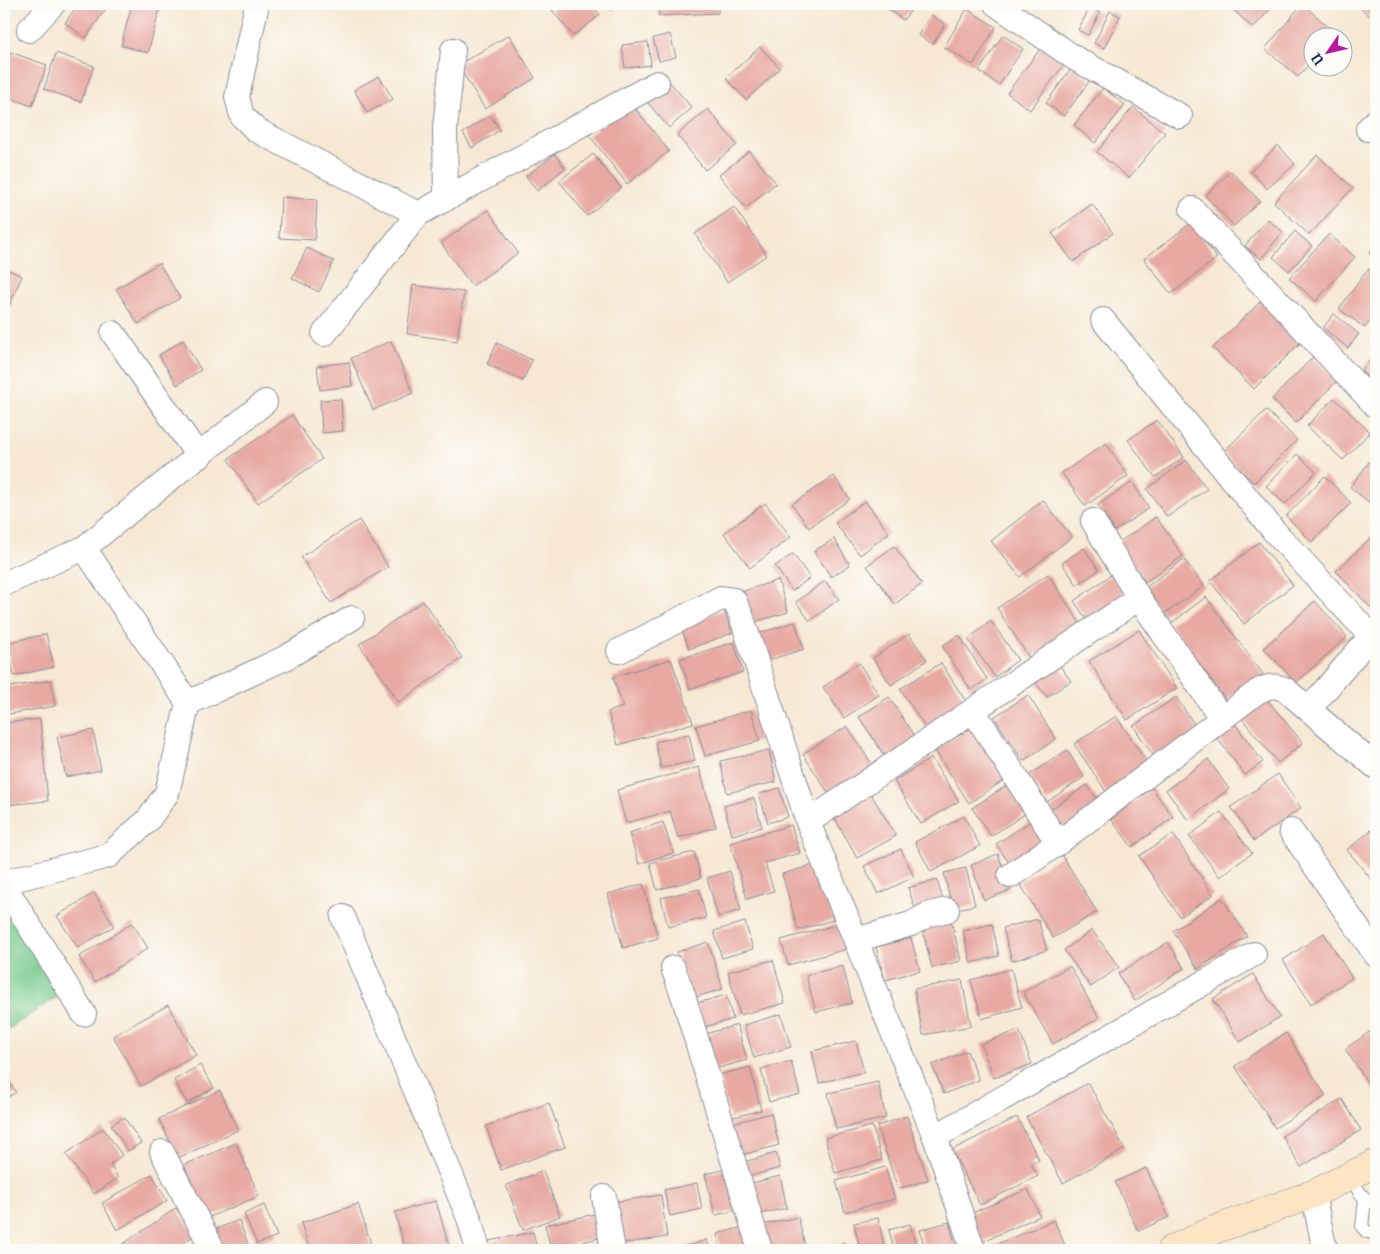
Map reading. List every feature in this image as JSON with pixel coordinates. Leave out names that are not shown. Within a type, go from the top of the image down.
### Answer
[{"type":"street","points":[[30,30],[53,4]]},
{"type":"street","points":[[257,4],[237,97],[242,116],[256,130],[418,214]]},
{"type":"street","points":[[996,4],[1076,59],[1180,116]]},
{"type":"street","points":[[446,199],[445,129],[453,50]]},
{"type":"street","points":[[324,334],[418,214],[657,83]]},
{"type":"street","points":[[1192,209],[1376,406]]},
{"type":"street","points":[[1103,320],[1274,531],[1374,633],[1310,708]]},
{"type":"street","points":[[113,333],[199,456]]},
{"type":"street","points":[[4,584],[84,548],[265,402]]},
{"type":"street","points":[[1092,521],[1139,598],[1222,719]]},
{"type":"street","points":[[84,548],[188,703],[167,793],[148,820],[108,856],[4,884],[84,1014]]},
{"type":"street","points":[[619,651],[720,598],[734,600],[808,822],[935,1137],[972,1250]]},
{"type":"street","points":[[808,822],[974,712],[1139,598]]},
{"type":"street","points":[[188,703],[262,670],[352,618]]},
{"type":"street","points":[[1010,876],[1257,692],[1267,687],[1278,686],[1310,708],[1376,766]]},
{"type":"street","points":[[974,712],[1058,842]]},
{"type":"street","points":[[1291,831],[1376,955]]},
{"type":"street","points":[[856,940],[910,924],[926,915],[947,910]]},
{"type":"street","points":[[343,917],[469,1218],[478,1250]]},
{"type":"street","points":[[935,1137],[1254,954]]},
{"type":"street","points":[[672,968],[683,995],[760,1250]]},
{"type":"street","points":[[162,1152],[213,1250]]},
{"type":"street","points":[[1171,1250],[1214,1230],[1313,1194],[1376,1163]]},
{"type":"street","points":[[1313,1194],[1325,1250]]},
{"type":"street","points":[[604,1197],[613,1250]]},
{"type":"lane","points":[[1350,1176],[1371,1201],[1362,1227],[1367,1232],[1376,1234]]},
{"type":"green space","points":[[11,913],[63,993],[4,1032],[4,917]]},
{"type":"building","points":[[78,4],[109,4],[86,38],[65,23]]},
{"type":"building","points":[[132,4],[147,4],[160,8],[148,53],[121,45]]},
{"type":"building","points":[[560,4],[591,4],[600,15],[573,36],[552,10]]},
{"type":"building","points":[[604,4],[617,4],[612,10]]},
{"type":"building","points":[[658,4],[718,4],[718,13],[659,16]]},
{"type":"building","points":[[882,4],[916,4],[903,20]]},
{"type":"building","points":[[1231,4],[1275,4],[1253,28],[1229,6]]},
{"type":"building","points":[[1302,4],[1330,28],[1302,28],[1302,72],[1298,77],[1265,49]]},
{"type":"building","points":[[1365,4],[1376,4],[1376,22],[1361,8]]},
{"type":"building","points":[[1090,7],[1100,13],[1088,35],[1078,30]]},
{"type":"building","points":[[967,9],[996,27],[973,65],[944,47]]},
{"type":"building","points":[[1110,11],[1120,16],[1104,48],[1094,43]]},
{"type":"building","points":[[931,15],[945,24],[933,44],[918,35]]},
{"type":"building","points":[[670,34],[676,57],[659,61],[653,38]]},
{"type":"building","points":[[509,35],[535,78],[485,109],[458,65]]},
{"type":"building","points":[[1003,35],[1023,49],[999,85],[979,71]]},
{"type":"building","points":[[648,42],[651,65],[625,68],[622,45]]},
{"type":"building","points":[[1043,45],[1066,62],[1030,110],[1007,93]]},
{"type":"building","points":[[760,47],[780,68],[746,100],[726,78]]},
{"type":"building","points":[[10,52],[47,65],[32,106],[4,96],[4,70]]},
{"type":"building","points":[[56,53],[94,66],[81,102],[44,89]]},
{"type":"building","points":[[1072,67],[1090,80],[1064,116],[1046,103]]},
{"type":"building","points":[[379,76],[393,99],[367,113],[354,90]]},
{"type":"building","points":[[666,78],[692,108],[669,128],[643,97]]},
{"type":"building","points":[[1103,88],[1125,105],[1095,143],[1074,125]]},
{"type":"building","points":[[630,102],[669,151],[627,184],[589,135]]},
{"type":"building","points":[[1133,107],[1165,133],[1129,178],[1097,152]]},
{"type":"building","points":[[708,109],[737,145],[705,170],[677,135]]},
{"type":"building","points":[[490,115],[500,130],[472,148],[463,133]]},
{"type":"building","points":[[1278,145],[1295,164],[1267,189],[1251,171]]},
{"type":"building","points":[[749,151],[776,183],[746,208],[719,175]]},
{"type":"building","points":[[555,154],[565,168],[537,191],[526,176]]},
{"type":"building","points":[[593,154],[621,188],[587,216],[559,181]]},
{"type":"building","points":[[1317,155],[1353,188],[1309,235],[1274,202]]},
{"type":"building","points":[[1231,171],[1260,201],[1234,226],[1205,196]]},
{"type":"building","points":[[281,197],[317,200],[315,240],[279,238]]},
{"type":"building","points":[[1092,204],[1113,233],[1073,262],[1052,233]]},
{"type":"building","points":[[734,207],[767,255],[727,282],[695,234]]},
{"type":"building","points":[[488,210],[518,253],[472,286],[441,243]]},
{"type":"building","points":[[1267,219],[1283,232],[1261,259],[1245,246]]},
{"type":"building","points":[[1191,223],[1217,258],[1171,294],[1144,259]]},
{"type":"building","points":[[1295,231],[1312,246],[1289,271],[1273,257]]},
{"type":"building","points":[[1329,234],[1355,257],[1316,301],[1289,278]]},
{"type":"building","points":[[1376,246],[1376,260],[1369,253]]},
{"type":"building","points":[[307,248],[334,261],[319,292],[292,278]]},
{"type":"building","points":[[159,263],[180,298],[138,324],[116,289]]},
{"type":"building","points":[[4,268],[22,276],[4,318]]},
{"type":"building","points":[[1368,269],[1376,275],[1376,313],[1365,328],[1339,309]]},
{"type":"building","points":[[413,285],[464,292],[457,341],[407,334]]},
{"type":"building","points":[[1262,300],[1302,341],[1254,389],[1213,348]]},
{"type":"building","points":[[1334,314],[1359,334],[1348,348],[1323,328]]},
{"type":"building","points":[[183,340],[201,370],[177,385],[159,355]]},
{"type":"building","points":[[391,341],[413,393],[373,410],[351,358]]},
{"type":"building","points":[[497,343],[532,360],[523,381],[487,364]]},
{"type":"building","points":[[1376,353],[1376,385],[1361,371]]},
{"type":"building","points":[[1313,357],[1337,381],[1296,423],[1272,399]]},
{"type":"building","points":[[349,362],[352,386],[320,390],[317,366]]},
{"type":"building","points":[[1334,398],[1370,432],[1343,460],[1307,426]]},
{"type":"building","points":[[341,399],[343,431],[322,433],[320,400]]},
{"type":"building","points":[[1266,410],[1297,440],[1254,483],[1223,452]]},
{"type":"building","points":[[292,415],[322,459],[258,503],[228,459]]},
{"type":"building","points":[[1157,420],[1184,457],[1155,477],[1128,440]]},
{"type":"building","points":[[1106,443],[1128,476],[1085,506],[1062,473]]},
{"type":"building","points":[[1297,454],[1316,472],[1285,504],[1266,486]]},
{"type":"building","points":[[1373,457],[1376,460],[1376,508],[1350,487]]},
{"type":"building","points":[[1186,460],[1207,489],[1167,517],[1147,489]]},
{"type":"building","points":[[834,476],[850,499],[809,528],[792,504]]},
{"type":"building","points":[[1325,476],[1351,503],[1312,542],[1286,516]]},
{"type":"building","points":[[1132,482],[1149,508],[1115,531],[1098,505]]},
{"type":"building","points":[[1043,500],[1072,537],[1020,577],[991,541]]},
{"type":"building","points":[[865,501],[889,533],[860,555],[835,523]]},
{"type":"building","points":[[765,503],[791,537],[750,568],[724,533]]},
{"type":"building","points":[[1156,517],[1183,556],[1145,582],[1118,543]]},
{"type":"building","points":[[359,520],[388,567],[331,603],[301,557]]},
{"type":"building","points":[[1376,533],[1376,604],[1371,608],[1336,571]]},
{"type":"building","points":[[834,539],[850,565],[831,577],[814,551]]},
{"type":"building","points":[[1259,542],[1293,585],[1244,624],[1210,581]]},
{"type":"building","points":[[894,546],[922,584],[895,604],[867,566]]},
{"type":"building","points":[[1084,548],[1099,570],[1077,585],[1062,563]]},
{"type":"building","points":[[793,554],[810,578],[792,591],[775,566]]},
{"type":"building","points":[[1184,559],[1204,586],[1164,614],[1145,588]]},
{"type":"building","points":[[1048,574],[1081,625],[1030,659],[997,608]]},
{"type":"building","points":[[1111,575],[1127,598],[1090,625],[1074,601]]},
{"type":"building","points":[[778,580],[788,612],[755,622],[744,591]]},
{"type":"building","points":[[825,581],[839,599],[810,621],[796,602]]},
{"type":"building","points":[[1206,597],[1263,674],[1226,700],[1170,624]]},
{"type":"building","points":[[423,601],[462,658],[399,702],[359,644]]},
{"type":"building","points":[[1315,601],[1347,637],[1296,683],[1264,648]]},
{"type":"building","points":[[724,610],[732,633],[689,649],[680,625]]},
{"type":"building","points":[[991,621],[1018,660],[995,677],[968,639]]},
{"type":"building","points":[[795,622],[804,649],[766,661],[757,634]]},
{"type":"building","points":[[1139,630],[1177,688],[1127,720],[1089,661]]},
{"type":"building","points":[[46,634],[54,667],[14,676],[6,643]]},
{"type":"building","points":[[909,634],[927,660],[891,685],[873,658]]},
{"type":"building","points":[[959,635],[987,679],[971,690],[942,646]]},
{"type":"building","points":[[734,642],[743,672],[690,689],[680,659]]},
{"type":"building","points":[[671,659],[693,723],[618,745],[608,712],[623,707],[613,677]]},
{"type":"building","points":[[859,663],[879,695],[844,718],[823,687]]},
{"type":"building","points":[[941,663],[967,703],[927,730],[900,689]]},
{"type":"building","points":[[1060,666],[1071,681],[1047,697],[1036,683]]},
{"type":"building","points":[[51,680],[55,706],[4,715],[4,688]]},
{"type":"building","points":[[1028,695],[1056,739],[1023,761],[994,717]]},
{"type":"building","points":[[1263,695],[1303,743],[1278,763],[1239,715]]},
{"type":"building","points":[[889,697],[918,741],[888,761],[859,717]]},
{"type":"building","points":[[1176,697],[1198,730],[1156,759],[1133,726]]},
{"type":"building","points":[[751,710],[760,741],[705,756],[696,726]]},
{"type":"building","points":[[1116,716],[1149,765],[1107,793],[1074,744]]},
{"type":"building","points":[[40,719],[48,801],[5,805],[4,723]]},
{"type":"building","points":[[1235,724],[1263,762],[1245,775],[1217,738]]},
{"type":"building","points":[[976,725],[1009,777],[969,803],[935,750]]},
{"type":"building","points":[[847,726],[875,769],[831,797],[803,754]]},
{"type":"building","points":[[93,730],[101,770],[66,777],[57,737]]},
{"type":"building","points":[[689,734],[695,761],[661,768],[655,742]]},
{"type":"building","points":[[769,750],[776,782],[727,793],[720,761]]},
{"type":"building","points":[[1067,750],[1084,777],[1047,802],[1029,775]]},
{"type":"building","points":[[931,758],[959,801],[921,824],[894,781]]},
{"type":"building","points":[[1208,759],[1229,789],[1188,820],[1166,790]]},
{"type":"building","points":[[699,767],[716,827],[678,838],[670,811],[626,823],[617,790]]},
{"type":"building","points":[[1278,774],[1301,808],[1254,841],[1231,807]]},
{"type":"building","points":[[1009,784],[1028,812],[991,836],[972,808]]},
{"type":"building","points":[[1087,785],[1102,806],[1065,830],[1051,809]]},
{"type":"building","points":[[779,788],[788,817],[768,823],[759,794]]},
{"type":"building","points":[[1152,788],[1173,817],[1132,847],[1111,819]]},
{"type":"building","points":[[871,794],[896,836],[857,858],[833,815]]},
{"type":"building","points":[[754,798],[762,827],[732,835],[724,806]]},
{"type":"building","points":[[1221,812],[1252,853],[1220,877],[1189,836]]},
{"type":"building","points":[[964,816],[980,846],[931,872],[915,842]]},
{"type":"building","points":[[1031,821],[1046,844],[1012,867],[996,844]]},
{"type":"building","points":[[663,822],[673,853],[639,864],[629,833]]},
{"type":"building","points":[[791,825],[800,853],[765,863],[774,891],[747,899],[730,843]]},
{"type":"building","points":[[1376,826],[1376,877],[1372,880],[1347,850]]},
{"type":"building","points":[[1173,834],[1213,895],[1180,917],[1139,856]]},
{"type":"building","points":[[901,849],[914,877],[878,894],[864,866]]},
{"type":"building","points":[[694,852],[701,878],[657,890],[650,863]]},
{"type":"building","points":[[998,854],[1011,890],[984,900],[971,865]]},
{"type":"building","points":[[1062,855],[1097,912],[1053,938],[1019,882]]},
{"type":"building","points":[[817,864],[833,920],[798,930],[782,874]]},
{"type":"building","points":[[966,868],[975,905],[953,910],[944,873]]},
{"type":"building","points":[[730,871],[741,910],[718,917],[707,878]]},
{"type":"building","points":[[937,880],[945,906],[917,914],[908,888]]},
{"type":"building","points":[[643,884],[658,938],[623,948],[608,894]]},
{"type":"building","points":[[699,889],[706,918],[668,927],[661,898]]},
{"type":"building","points":[[94,893],[114,926],[78,948],[57,916]]},
{"type":"building","points":[[1222,898],[1247,936],[1198,969],[1173,931]]},
{"type":"building","points":[[1038,919],[1047,950],[1012,961],[1003,928]]},
{"type":"building","points":[[951,920],[961,961],[932,968],[922,927]]},
{"type":"building","points":[[745,922],[753,949],[722,958],[714,931]]},
{"type":"building","points":[[132,923],[148,948],[95,982],[79,957]]},
{"type":"building","points":[[839,924],[847,949],[788,965],[781,940]]},
{"type":"building","points":[[992,924],[999,956],[971,963],[963,931]]},
{"type":"building","points":[[1092,930],[1119,967],[1091,987],[1064,950]]},
{"type":"building","points":[[1324,933],[1352,978],[1311,1004],[1283,960]]},
{"type":"building","points":[[911,938],[920,971],[885,980],[876,947]]},
{"type":"building","points":[[708,942],[723,989],[692,998],[677,952]]},
{"type":"building","points":[[1168,942],[1184,968],[1135,1001],[1118,974]]},
{"type":"building","points":[[773,960],[785,1003],[740,1015],[728,972]]},
{"type":"building","points":[[843,966],[852,1003],[816,1012],[806,975]]},
{"type":"building","points":[[1070,966],[1099,1018],[1053,1044],[1023,992]]},
{"type":"building","points":[[1011,969],[1022,1007],[982,1019],[971,980]]},
{"type":"building","points":[[1253,974],[1280,1017],[1240,1042],[1213,999]]},
{"type":"building","points":[[962,980],[971,1026],[923,1035],[914,989]]},
{"type":"building","points":[[726,995],[733,1019],[704,1027],[697,1003]]},
{"type":"building","points":[[168,1005],[196,1055],[141,1086],[113,1036]]},
{"type":"building","points":[[781,1014],[791,1047],[754,1058],[744,1025]]},
{"type":"building","points":[[737,1025],[747,1060],[715,1069],[705,1034]]},
{"type":"building","points":[[1375,1028],[1376,1030],[1376,1095],[1345,1049]]},
{"type":"building","points":[[1019,1030],[1032,1064],[994,1078],[981,1044]]},
{"type":"building","points":[[1286,1033],[1326,1096],[1275,1128],[1235,1066]]},
{"type":"building","points":[[856,1041],[864,1072],[819,1083],[812,1051]]},
{"type":"building","points":[[967,1051],[979,1080],[944,1094],[932,1065]]},
{"type":"building","points":[[791,1061],[800,1094],[769,1102],[761,1069]]},
{"type":"building","points":[[200,1065],[214,1088],[187,1103],[174,1080]]},
{"type":"building","points":[[750,1067],[761,1110],[730,1118],[719,1075]]},
{"type":"building","points":[[4,1074],[16,1092],[4,1100]]},
{"type":"building","points":[[878,1082],[886,1118],[836,1129],[828,1093]]},
{"type":"building","points":[[1088,1083],[1125,1149],[1063,1183],[1026,1117]]},
{"type":"building","points":[[220,1090],[238,1130],[178,1158],[159,1119]]},
{"type":"building","points":[[1342,1099],[1361,1130],[1301,1167],[1282,1136]]},
{"type":"building","points":[[549,1103],[565,1147],[501,1170],[486,1126]]},
{"type":"building","points":[[771,1113],[779,1145],[738,1156],[730,1124]]},
{"type":"building","points":[[907,1116],[928,1180],[898,1189],[877,1126]]},
{"type":"building","points":[[124,1117],[141,1143],[128,1151],[111,1125]]},
{"type":"building","points":[[1017,1117],[1039,1160],[1031,1164],[1038,1176],[980,1205],[952,1150]]},
{"type":"building","points":[[872,1126],[882,1160],[835,1173],[825,1138]]},
{"type":"building","points":[[103,1128],[122,1155],[110,1165],[118,1178],[94,1194],[66,1154]]},
{"type":"building","points":[[236,1143],[259,1196],[207,1218],[184,1165]]},
{"type":"building","points":[[776,1153],[780,1168],[744,1178],[740,1163]]},
{"type":"building","points":[[885,1167],[895,1199],[845,1212],[836,1181]]},
{"type":"building","points":[[1146,1168],[1169,1217],[1138,1231],[1115,1182]]},
{"type":"building","points":[[728,1169],[738,1210],[715,1215],[705,1174]]},
{"type":"building","points":[[543,1171],[560,1216],[523,1230],[506,1185]]},
{"type":"building","points":[[152,1174],[167,1201],[117,1230],[102,1203]]},
{"type":"building","points":[[780,1176],[787,1208],[760,1214],[752,1183]]},
{"type":"building","points":[[697,1183],[702,1209],[670,1216],[664,1190]]},
{"type":"building","points":[[1028,1189],[1040,1216],[977,1244],[965,1216]]},
{"type":"building","points":[[661,1195],[667,1237],[619,1244],[613,1202]]},
{"type":"building","points":[[436,1201],[450,1250],[405,1250],[395,1212]]},
{"type":"building","points":[[358,1204],[373,1250],[337,1250],[336,1247],[325,1250],[310,1250],[301,1223]]},
{"type":"building","points":[[264,1205],[277,1236],[257,1244],[244,1214]]},
{"type":"building","points":[[176,1208],[195,1235],[172,1250],[116,1249]]},
{"type":"building","points":[[595,1214],[599,1238],[551,1249],[545,1225]]},
{"type":"building","points":[[798,1217],[806,1250],[766,1250],[761,1225]]},
{"type":"building","points":[[878,1218],[885,1250],[860,1250],[854,1223]]},
{"type":"building","points":[[239,1220],[249,1247],[240,1250],[224,1250],[216,1229]]},
{"type":"building","points":[[1054,1220],[1067,1250],[983,1250]]},
{"type":"building","points":[[949,1222],[957,1250],[925,1250],[920,1230]]},
{"type":"building","points":[[910,1224],[917,1250],[894,1250],[889,1230]]},
{"type":"building","points":[[743,1227],[749,1249],[721,1250],[717,1234]]},
{"type":"building","points":[[533,1232],[537,1250],[485,1250],[484,1242]]},
{"type":"building","points":[[707,1240],[710,1250],[674,1250]]},
{"type":"building","points":[[603,1243],[605,1250],[585,1250],[585,1247]]},
{"type":"building","points":[[845,1243],[847,1250],[822,1250],[822,1248]]}]
